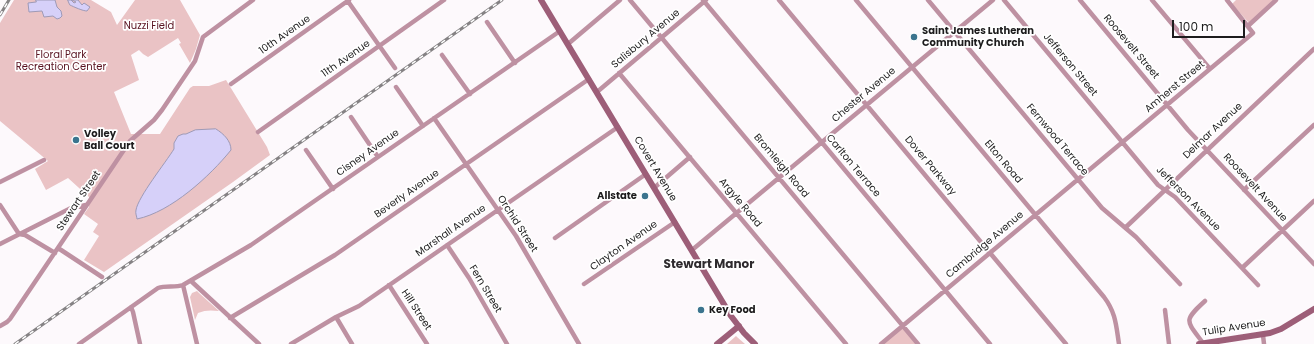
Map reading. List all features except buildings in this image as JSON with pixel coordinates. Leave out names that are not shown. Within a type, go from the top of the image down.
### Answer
[{"type":"main road","name":"Covert Avenue","points":[[541,0],[738,326],[755,344]]},
{"type":"main road","name":"Tulip Avenue","points":[[1201,344],[1263,335],[1280,329],[1314,309]]},
{"type":"main road","points":[[718,344],[738,326]]},
{"type":"street","name":"Stewart Street","points":[[0,326],[8,322],[130,141],[158,115],[195,61],[203,37],[253,0]]},
{"type":"street","points":[[348,0],[395,68]]},
{"type":"street","name":"10th Avenue","points":[[231,84],[348,0]]},
{"type":"street","name":"11th Avenue","points":[[258,132],[444,0]]},
{"type":"street","points":[[568,44],[620,0]]},
{"type":"street","name":"Bromleigh Road","points":[[630,0],[918,344]]},
{"type":"street","name":"Dover Parkway","points":[[779,0],[1066,344]]},
{"type":"street","name":"Elton Road","points":[[856,0],[1112,307],[1115,316],[1118,344]]},
{"type":"street","name":"Fernwood Terrace","points":[[928,0],[1102,208],[1126,227],[1180,284]]},
{"type":"street","name":"Chester Avenue","points":[[692,250],[993,0]]},
{"type":"street","name":"Jefferson Street","points":[[1004,0],[1123,142]]},
{"type":"street","name":"Roosevelt Street","points":[[1080,0],[1183,124]]},
{"type":"street","points":[[1152,0],[1210,69]]},
{"type":"street","points":[[1227,0],[1249,25],[1276,0]]},
{"type":"street","name":"Salisbury Avenue","points":[[597,92],[705,1]]},
{"type":"street","name":"Carlton Terrace","points":[[705,1],[990,344]]},
{"type":"street","points":[[487,22],[514,63]]},
{"type":"street","name":"Amherst Street","points":[[1101,161],[1253,33],[1249,25]]},
{"type":"street","name":"Cisney Avenue","points":[[82,343],[160,287],[176,287],[192,281],[251,245],[560,31]]},
{"type":"street","name":"Delmar Avenue","points":[[1126,227],[1314,49]]},
{"type":"street","points":[[442,54],[470,94]]},
{"type":"street","name":"Argyle Road","points":[[619,73],[846,344]]},
{"type":"street","name":"Beverly Avenue","points":[[230,318],[335,255],[589,79]]},
{"type":"street","points":[[396,86],[423,126]]},
{"type":"street","points":[[351,117],[378,157]]},
{"type":"street","name":"Orchid Street","points":[[434,118],[516,236],[579,344]]},
{"type":"street","name":"Roosevelt Avenue","points":[[1183,124],[1314,264]]},
{"type":"street","points":[[1244,190],[1314,125]]},
{"type":"street","name":"Marshall Avenue","points":[[291,344],[336,317],[359,306],[618,126]]},
{"type":"street","name":"Jefferson Avenue","points":[[1123,142],[1158,185],[1175,197],[1258,285]]},
{"type":"street","points":[[306,150],[333,189]]},
{"type":"street","points":[[654,188],[690,157]]},
{"type":"street","points":[[0,182],[44,160]]},
{"type":"street","name":"Cambridge Avenue","points":[[882,344],[1101,161]]},
{"type":"street","points":[[555,238],[646,174]]},
{"type":"street","points":[[1242,268],[1314,201]]},
{"type":"street","points":[[0,205],[19,234],[24,235],[55,254]]},
{"type":"street","points":[[0,244],[71,208],[86,205]]},
{"type":"street","name":"Clayton Avenue","points":[[584,284],[675,222]]},
{"type":"street","name":"Fern Street","points":[[447,245],[469,278],[507,344]]},
{"type":"street","points":[[58,248],[102,277]]},
{"type":"street","points":[[192,281],[259,344]]},
{"type":"street","points":[[183,285],[197,344]]},
{"type":"street","name":"Hill Street","points":[[389,285],[427,344]]},
{"type":"street","points":[[1201,344],[1189,322],[1192,313],[1205,301]]},
{"type":"street","points":[[131,307],[133,310],[140,344]]},
{"type":"street","points":[[1165,310],[1169,344]]},
{"type":"street","points":[[336,317],[352,344]]},
{"type":"street","points":[[1263,335],[1264,344]]},
{"type":"green space","points":[[14,0],[91,0],[111,12],[117,25],[135,0],[180,0],[200,35],[196,49],[190,63],[179,44],[181,43],[178,38],[148,57],[139,50],[131,55],[139,80],[114,92],[131,134],[160,134],[190,88],[193,86],[209,86],[226,80],[267,147],[270,155],[104,272],[84,260],[99,236],[93,232],[98,224],[84,214],[89,207],[89,197],[68,178],[46,190],[35,169],[48,161],[0,121],[0,23]]},
{"type":"green space","points":[[1236,0],[1275,0],[1249,23],[1232,4]]},
{"type":"green space","points":[[197,291],[219,311],[208,310],[198,313],[195,320],[190,297],[192,293]]},
{"type":"green space","points":[[903,326],[917,344],[882,344]]},
{"type":"green space","points":[[736,336],[745,344],[727,344]]},
{"type":"shaded area","points":[[36,0],[55,0],[62,16],[57,19],[53,16],[44,17],[42,11],[29,12],[28,3],[36,2]]},
{"type":"shaded area","points":[[68,0],[71,0],[74,3],[76,2],[72,0],[78,0],[82,5],[84,3],[90,7],[87,11],[81,10],[70,5]]},
{"type":"shaded area","points":[[216,129],[226,138],[230,144],[231,150],[212,171],[189,192],[163,209],[137,219],[136,211],[138,204],[147,188],[174,149],[174,143],[178,136],[195,130]]},
{"type":"railway","points":[[0,15],[9,0]]},
{"type":"railway","points":[[15,344],[502,0]]},
{"type":"place","name":"Saint James Lutheran Community Church","points":[[914,37]]},
{"type":"place","name":"Volley Ball Court","points":[[76,140]]},
{"type":"place","name":"Allstate","points":[[645,196]]},
{"type":"place","name":"Key Food","points":[[701,310]]},
{"type":"district","name":"Stewart Manor","points":[[709,265]]},
{"type":"park label","name":"Nuzzi Field","points":[[149,26]]},
{"type":"park label","name":"Floral Park Recreation Center","points":[[61,60]]}]
